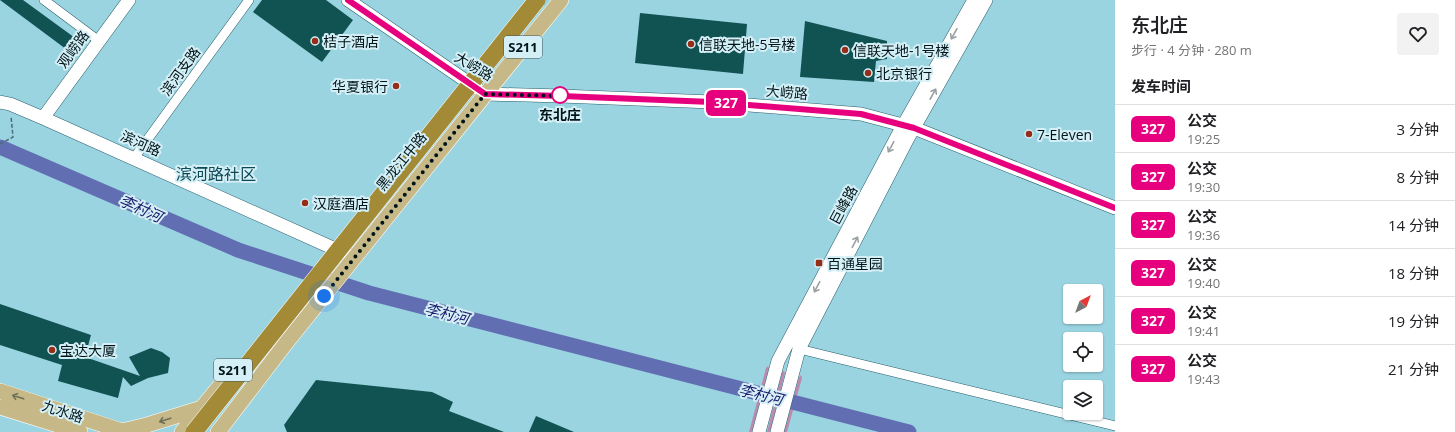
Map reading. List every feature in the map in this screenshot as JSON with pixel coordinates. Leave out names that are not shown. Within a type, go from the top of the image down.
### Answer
[{"type":"highway","name":"黑龙江中路","points":[[194,432],[537,0]]},
{"type":"highway","name":"黑龙江中路","points":[[208,432],[550,0]]},
{"type":"main road","name":"黑龙江中路","points":[[182,432],[321,261],[528,0]]},
{"type":"main road","name":"黑龙江中路","points":[[218,432],[229,425],[286,344],[561,0]]},
{"type":"main road","name":"九水路","points":[[0,391],[124,431]]},
{"type":"main road","name":"九水路","points":[[0,407],[80,432]]},
{"type":"main road","points":[[124,431],[202,408]]},
{"type":"street","points":[[44,0],[99,41]]},
{"type":"street","name":"观崂路","points":[[43,118],[128,0]]},
{"type":"street","name":"滨河支路","points":[[134,158],[249,0]]},
{"type":"street","name":"大崂路","points":[[348,0],[485,94],[556,95],[712,102],[861,114],[909,126],[1115,208]]},
{"type":"street","name":"巨峰路","points":[[777,432],[799,349],[909,126],[974,0]]},
{"type":"street","name":"巨峰路","points":[[759,432],[778,361],[909,126],[986,0]]},
{"type":"street","name":"滨河路","points":[[5,103],[134,158],[355,258]]},
{"type":"street","points":[[799,349],[1115,426]]},
{"type":"path","points":[[0,144],[13,137],[5,103]]},
{"type":"shaded area","points":[[768,366],[769,368],[752,432],[749,432],[766,368]]},
{"type":"shaded area","points":[[784,371],[785,373],[770,432],[767,432],[782,372]]},
{"type":"shaded area","points":[[801,375],[802,378],[787,432],[784,432],[799,377]]},
{"type":"building","points":[[0,0],[23,0],[82,43],[74,55]]},
{"type":"building","name":"桔子酒店","points":[[262,0],[326,0],[353,20],[322,62],[253,12]]},
{"type":"building","name":"信联天地-5号楼","points":[[640,13],[747,24],[743,74],[635,63]]},
{"type":"building","name":"信联天地-1号楼","points":[[805,21],[887,41],[887,59],[876,61],[874,82],[800,77]]},
{"type":"building","name":"宝达大厦","points":[[0,304],[91,335],[85,357],[140,376],[129,357],[151,348],[162,352],[170,358],[168,373],[148,378],[131,386],[123,377],[118,398],[58,381],[62,365],[0,345]]},
{"type":"building","points":[[316,380],[432,392],[453,402],[449,411],[504,432],[287,432],[284,425]]},
{"type":"building","points":[[536,416],[574,432],[529,432]]},
{"type":"waterway","name":"李村河","points":[[0,147],[238,250],[369,293],[909,432]]},
{"type":"bus line","name":"327","points":[[348,0],[485,94],[712,102],[861,114],[914,128],[1115,208]]},
{"type":"place","name":"桔子酒店","points":[[315,41]]},
{"type":"place","name":"信联天地-5号楼","points":[[691,44]]},
{"type":"place","name":"信联天地-1号楼","points":[[845,50]]},
{"type":"place","name":"北京银行","points":[[868,73]]},
{"type":"place","name":"华夏银行","points":[[396,86]]},
{"type":"place","name":"东北庄","points":[[560,95]]},
{"type":"place","name":"7-Eleven","points":[[1029,134]]},
{"type":"place","name":"汉庭酒店","points":[[305,203]]},
{"type":"place","name":"百通星园","points":[[819,263]]},
{"type":"place","name":"宝达大厦","points":[[52,350]]},
{"type":"district","name":"滨河路社区","points":[[216,174]]},
{"type":"route","points":[[324,296],[485,94],[561,96],[560,95]]}]
